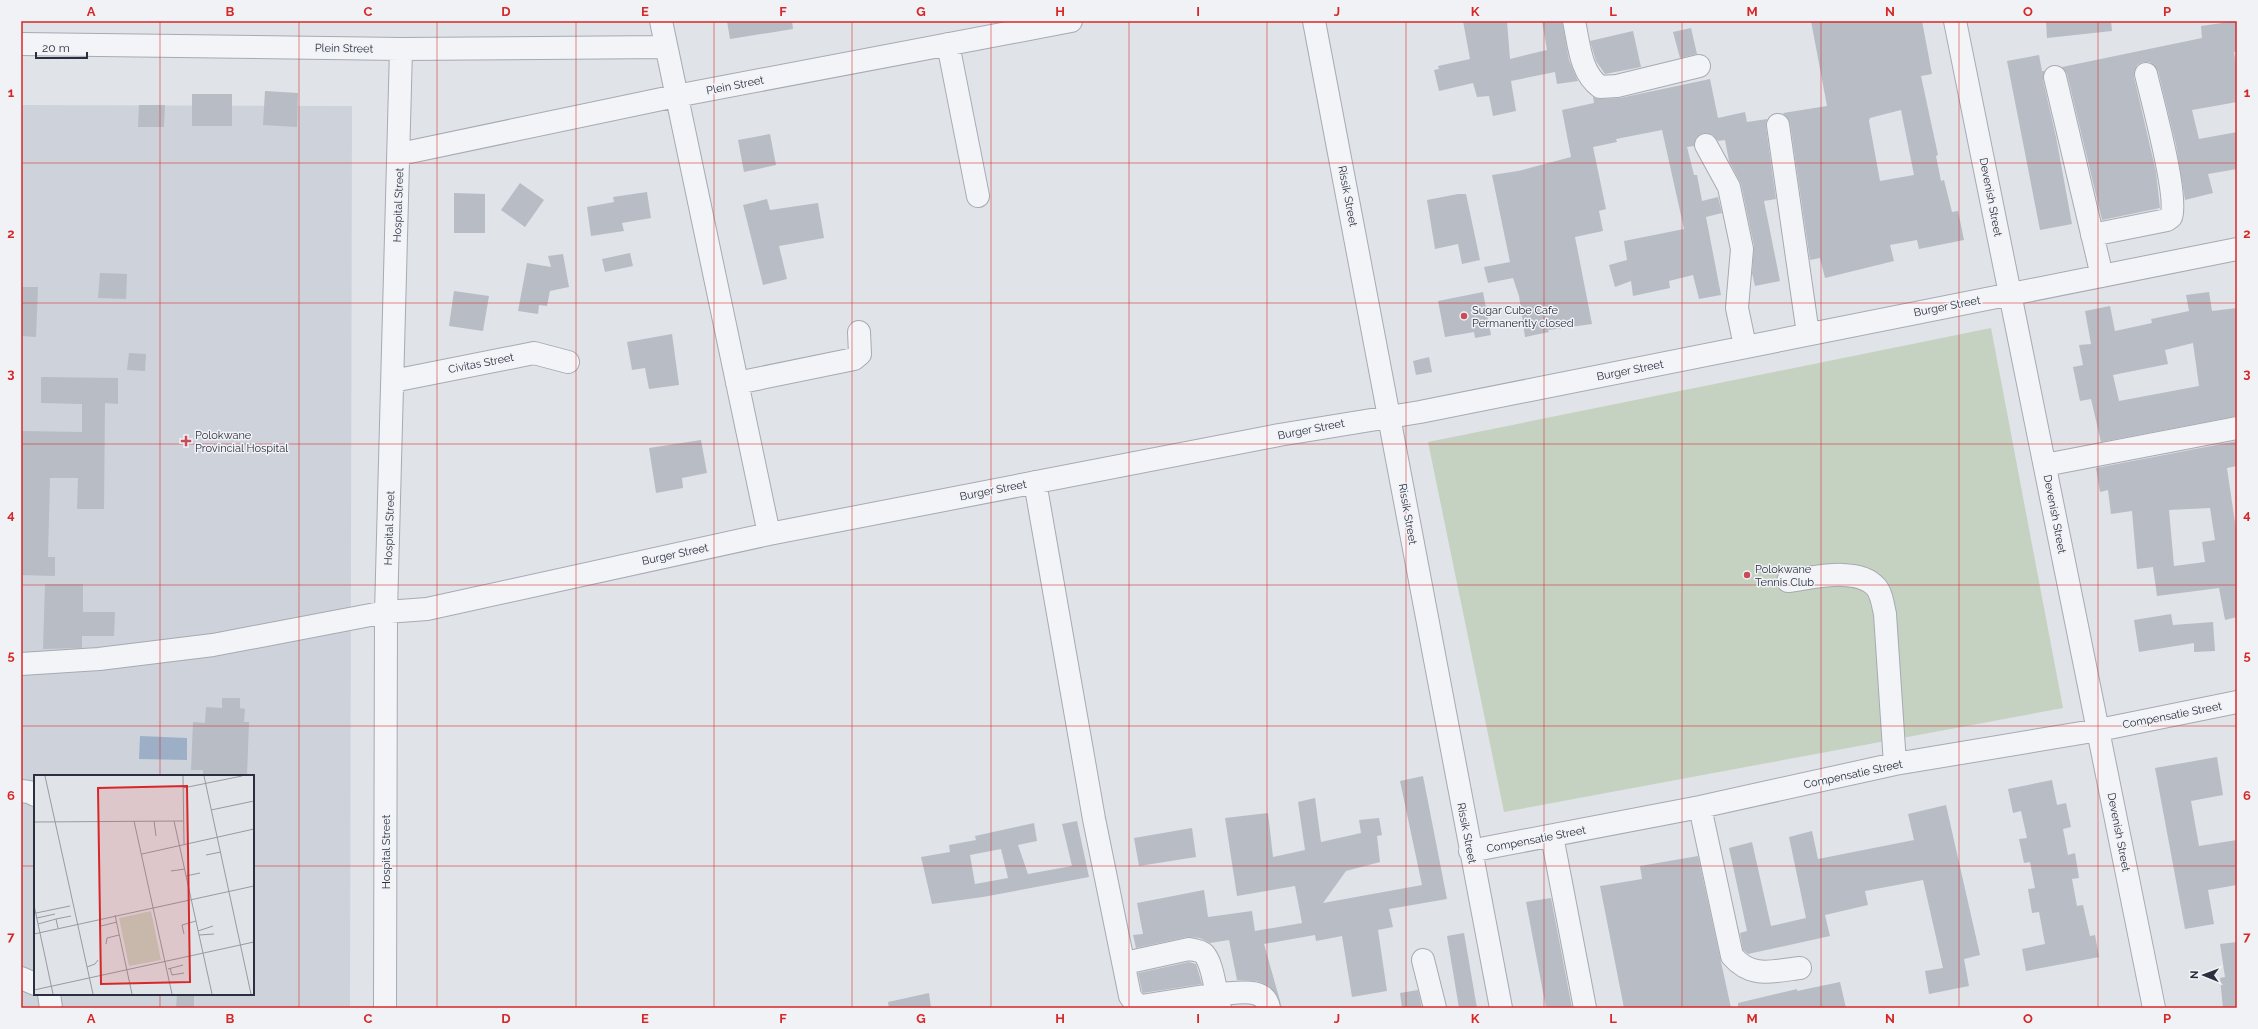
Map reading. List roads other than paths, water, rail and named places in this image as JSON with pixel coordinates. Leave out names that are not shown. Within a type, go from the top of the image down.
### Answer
[{"type":"street","points":[[661,21],[769,534]]},
{"type":"street","name":"Plein Street","points":[[400,154],[676,96],[948,44],[1028,25],[1071,21]]},
{"type":"street","name":"Rissik Street","points":[[1314,21],[1390,416],[1470,851],[1501,1008]]},
{"type":"street","points":[[1574,21],[1585,70],[1593,82],[1600,87],[1617,86],[1699,66]]},
{"type":"street","name":"Devenish Street","points":[[1955,21],[2154,1008]]},
{"type":"street","name":"Plein Street","points":[[21,44],[401,49],[666,48]]},
{"type":"street","points":[[948,44],[978,196]]},
{"type":"street","name":"Hospital Street","points":[[385,1008],[386,612],[400,154],[401,49]]},
{"type":"street","points":[[2092,235],[2167,220],[2172,217],[2171,189],[2146,74]]},
{"type":"street","points":[[2055,77],[2102,276]]},
{"type":"street","points":[[1778,125],[1808,334]]},
{"type":"street","points":[[1706,145],[1729,187],[1742,249],[1737,308],[1745,346]]},
{"type":"street","name":"Burger Street","points":[[21,664],[99,659],[213,645],[386,612],[427,609],[769,534],[1035,482],[1390,416],[1420,412],[2237,249]]},
{"type":"street","points":[[737,383],[854,359],[860,354],[859,332]]},
{"type":"street","name":"Civitas Street","points":[[393,381],[534,353],[568,362]]},
{"type":"street","points":[[2045,465],[2237,428]]},
{"type":"street","points":[[1035,482],[1094,819],[1125,963],[1131,1005],[1173,1005],[1219,1001],[1254,993],[1262,994],[1267,998],[1269,1008]]},
{"type":"street","points":[[1788,580],[1851,575],[1862,578],[1876,587],[1882,599],[1885,614],[1895,764]]},
{"type":"street","name":"Compensatie Street","points":[[1470,851],[1700,807],[1895,764],[2099,730],[2237,702]]},
{"type":"street","points":[[21,791],[30,792],[34,794]]},
{"type":"street","points":[[1700,807],[1732,956],[1744,968],[1759,972],[1800,968]]},
{"type":"street","points":[[1552,836],[1585,1008]]},
{"type":"street","points":[[1125,963],[1189,949],[1199,951],[1204,955],[1208,964],[1219,1001]]},
{"type":"street","points":[[1423,960],[1435,1008]]},
{"type":"street","points":[[21,978],[34,984]]},
{"type":"street","points":[[49,995],[51,1008]]},
{"type":"water","points":[[140,736],[187,738],[187,760],[139,759]]},
{"type":"place","name":"Sugar Cube Cafe Permanently closed","points":[[1464,316]]},
{"type":"place","name":"Polokwane Provincial Hospital","points":[[186,441]]},
{"type":"place","name":"Polokwane Tennis Club","points":[[1747,575]]}]
